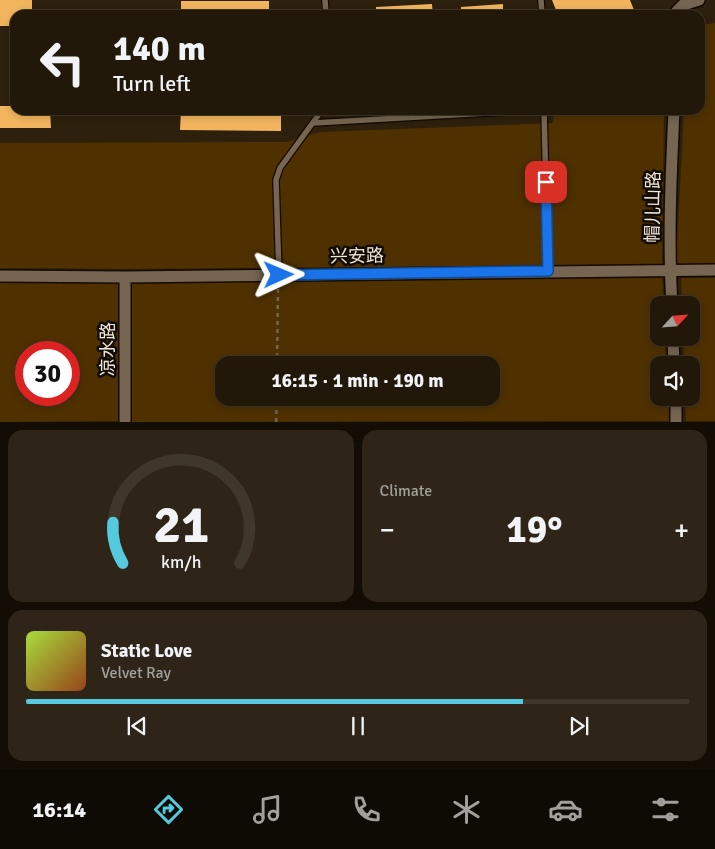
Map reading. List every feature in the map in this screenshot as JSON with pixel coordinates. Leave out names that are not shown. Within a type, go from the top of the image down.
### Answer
[{"type":"street","points":[[678,10],[683,5],[699,0]]},
{"type":"street","name":"帽儿山路","points":[[671,296],[670,270],[674,115]]},
{"type":"street","name":"兴安路","points":[[0,276],[125,277],[715,270]]},
{"type":"street","name":"凉水路","points":[[125,277],[125,422]]},
{"type":"street","points":[[676,406],[676,422]]},
{"type":"lane","points":[[279,275],[276,180],[280,168],[319,115]]},
{"type":"lane","points":[[313,123],[452,115]]},
{"type":"lane","points":[[544,115],[548,271]]},
{"type":"path","points":[[277,356],[279,275]]},
{"type":"path","points":[[276,422],[277,406]]},
{"type":"shaded area","points":[[715,23],[715,264],[676,264],[684,115],[705,115],[705,24]]},
{"type":"shaded area","points":[[554,115],[664,115],[662,265],[128,269],[0,268],[0,143],[287,142],[320,132],[553,123]]},
{"type":"shaded area","points":[[662,278],[663,296],[650,296],[650,346],[665,346],[666,356],[650,356],[650,406],[668,406],[669,421],[130,422],[130,281]]},
{"type":"shaded area","points":[[681,278],[715,278],[715,421],[686,421],[685,406],[700,406],[700,356],[684,356],[683,346],[700,346],[700,296],[682,296]]},
{"type":"shaded area","points":[[0,281],[120,281],[120,421],[0,422]]},
{"type":"building","points":[[0,0],[32,0],[32,10],[10,10],[10,26],[0,26]]},
{"type":"building","points":[[552,0],[630,0],[634,10],[556,10]]},
{"type":"building","points":[[181,1],[269,1],[269,10],[181,10]]},
{"type":"building","points":[[432,4],[433,10],[376,10],[376,7]]},
{"type":"building","points":[[503,4],[503,10],[461,10],[461,7]]},
{"type":"building","points":[[0,106],[10,106],[10,115],[50,115],[51,128],[0,128]]},
{"type":"building","points":[[181,115],[281,115],[281,131],[180,130]]},
{"type":"route","points":[[279,275],[548,271],[546,182]]}]
